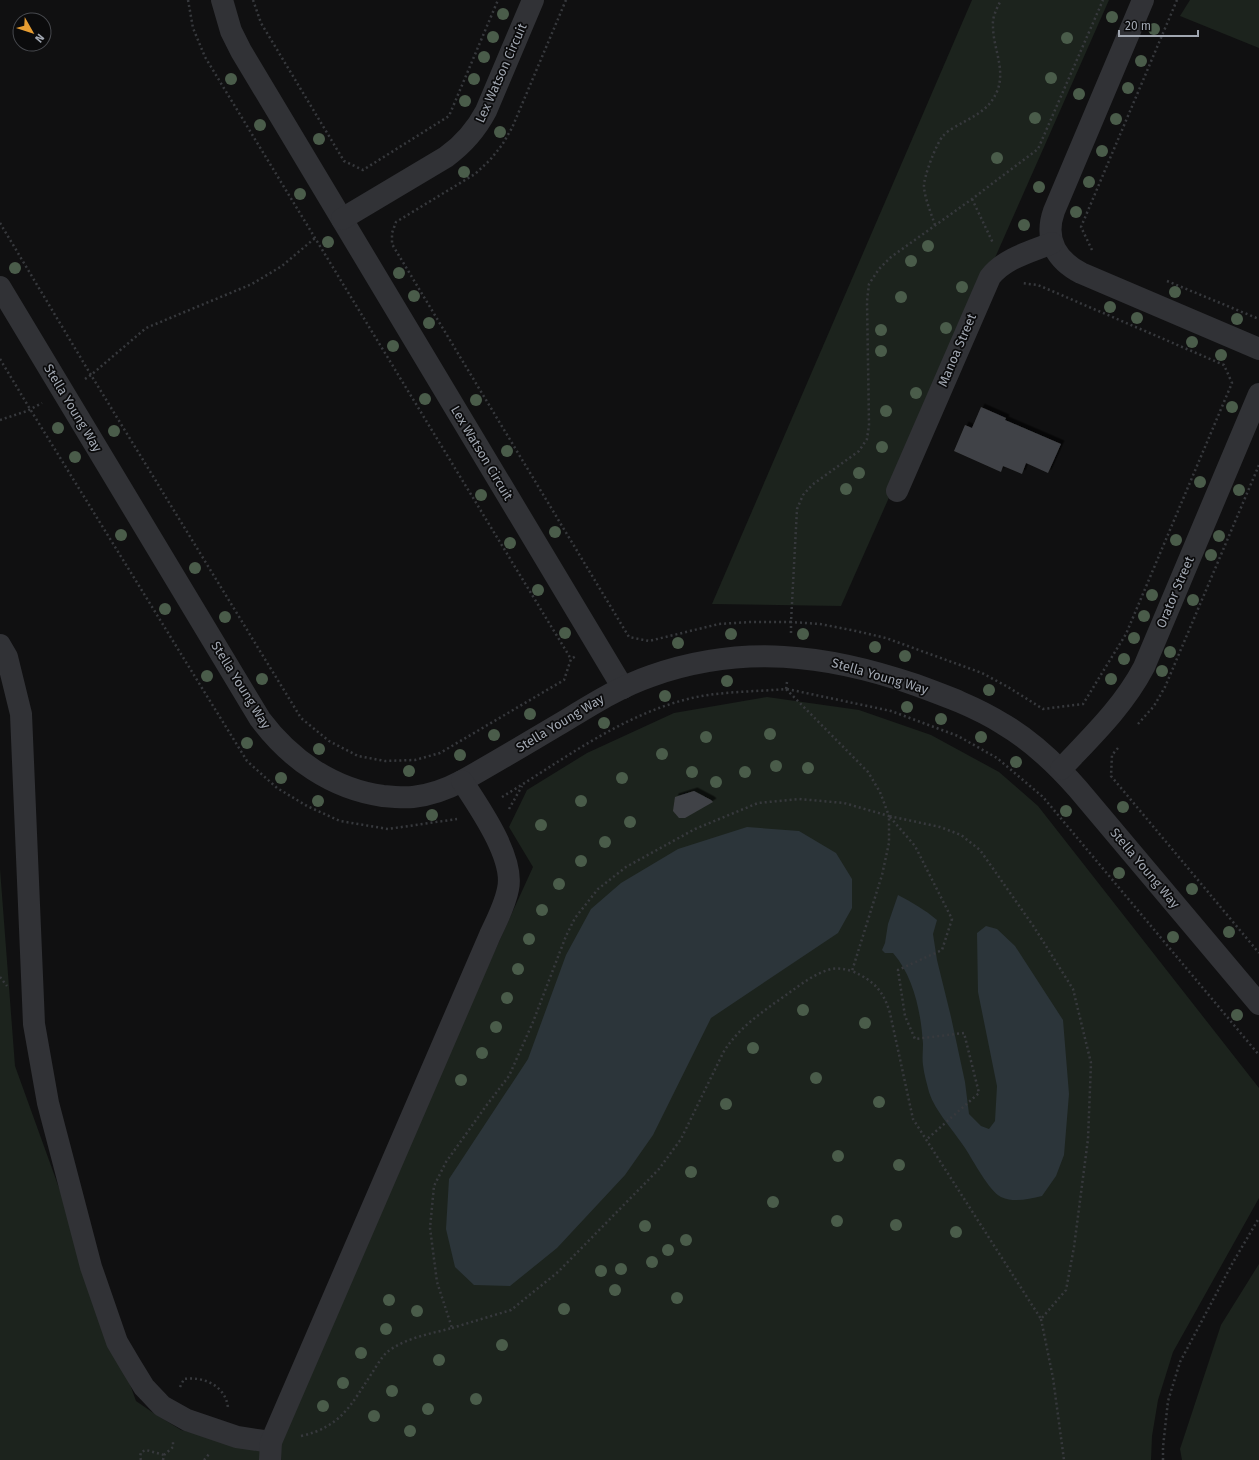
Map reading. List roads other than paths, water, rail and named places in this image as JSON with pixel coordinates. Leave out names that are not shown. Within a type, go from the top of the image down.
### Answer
[{"type":"street","name":"Lex Watson Circuit","points":[[222,0],[231,31],[241,51],[623,688]]},
{"type":"street","name":"Lex Watson Circuit","points":[[342,219],[446,157],[459,148],[470,137],[486,111],[533,0]]},
{"type":"street","points":[[1143,0],[1054,211],[1051,226],[1052,243],[1062,260],[1067,265],[1081,273],[1259,349]]},
{"type":"street","name":"Manoa Street","points":[[897,490],[985,285],[996,270],[1003,264],[1052,243]]},
{"type":"street","name":"Stella Young Way","points":[[0,287],[260,719],[272,735],[302,763],[337,783],[374,795],[393,797],[412,797],[446,789],[594,703],[623,688],[649,676],[704,661],[733,657],[763,656],[824,660],[854,666],[885,675],[962,702],[1004,724],[1024,738],[1061,769],[1259,1004]]},
{"type":"street","name":"Orator Street","points":[[1061,769],[1114,713],[1135,683],[1144,667],[1259,394]]},
{"type":"street","points":[[0,646],[7,657],[21,714],[34,1024],[48,1103],[90,1267],[117,1342],[144,1387],[162,1406],[187,1420],[237,1437],[271,1451],[504,902],[508,888],[507,865],[492,828],[462,781]]}]
